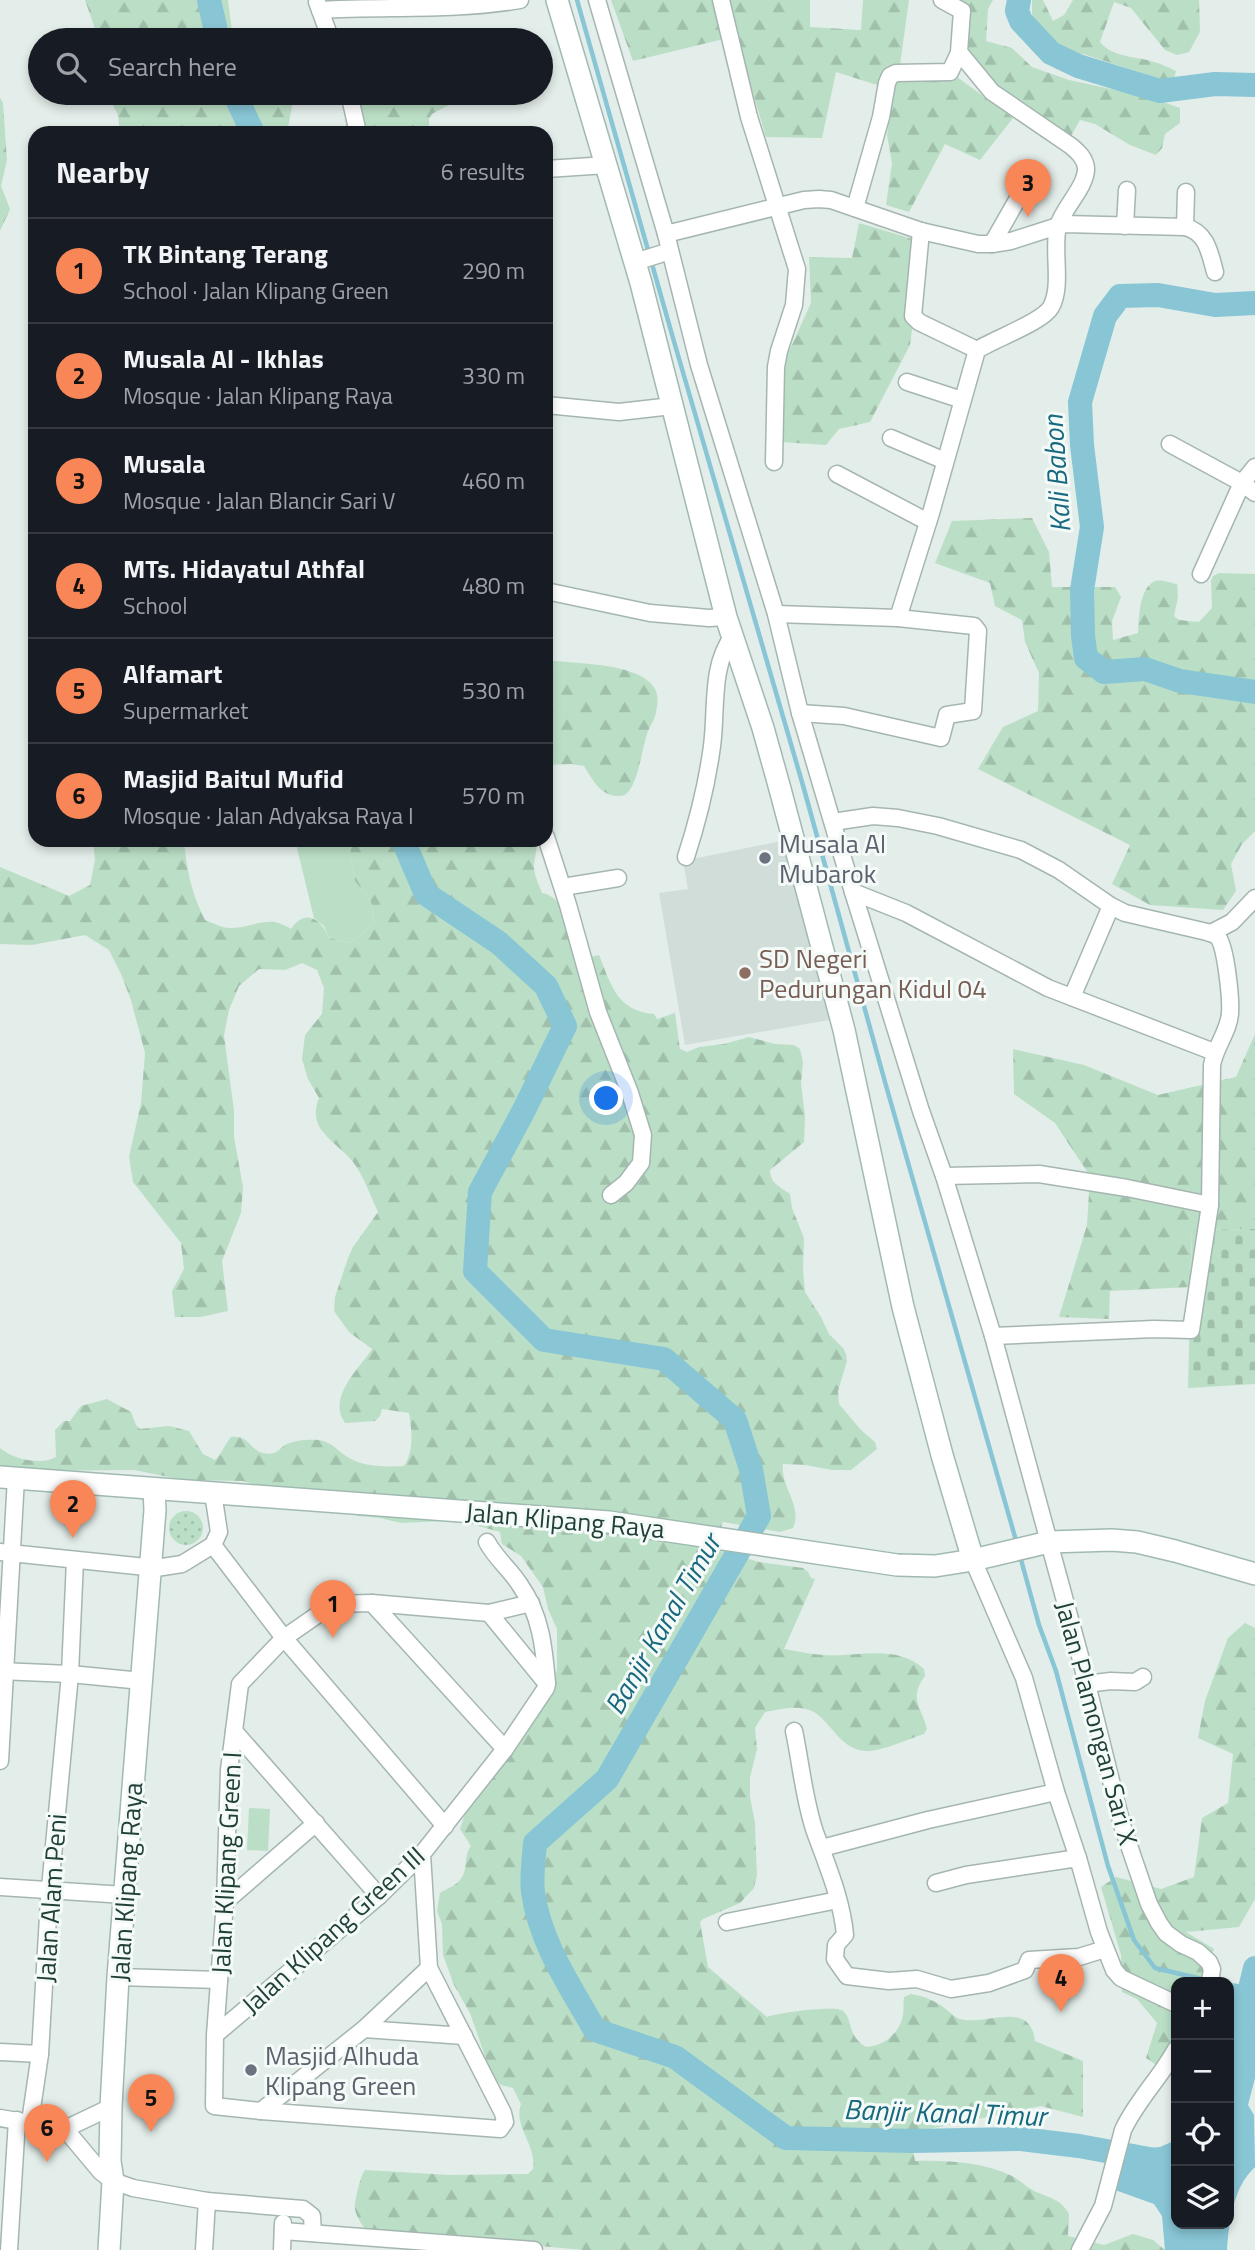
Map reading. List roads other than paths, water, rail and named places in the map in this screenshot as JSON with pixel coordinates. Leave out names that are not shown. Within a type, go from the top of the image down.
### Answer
[{"type":"main road","points":[[557,0],[607,165],[651,257],[641,283],[672,406],[730,626],[763,728],[844,1030],[903,1307],[942,1455],[981,1558]]},
{"type":"main road","name":"Jalan Klipang Raya","points":[[8,1478],[609,1522],[816,1554],[922,1566],[981,1558],[1043,1543],[1076,1540],[1137,1542],[1175,1550],[1255,1574]]},
{"type":"main road","name":"Jalan Klipang Raya","points":[[108,2171],[118,1977],[155,1489]]},
{"type":"main road","points":[[96,2250],[108,2171]]},
{"type":"main road","points":[[108,2171],[109,2250]]},
{"type":"street","points":[[327,28],[318,5],[411,9],[520,0]]},
{"type":"street","name":"Jalan Plamongan Sari X","points":[[597,0],[666,234],[651,257],[699,365],[776,614],[800,713],[853,891],[993,1336],[1043,1543],[1086,1684],[1122,1825],[1149,1904],[1166,1933],[1198,1952],[1209,1962],[1211,1977]]},
{"type":"street","points":[[721,0],[749,117],[797,269],[794,305],[776,367],[774,462]]},
{"type":"street","points":[[855,208],[890,76],[897,73],[950,72],[959,53],[962,11],[942,0]]},
{"type":"street","points":[[898,618],[977,350],[1036,320],[1051,308],[1056,288],[1058,226],[1086,174],[1082,157],[1072,146],[992,92],[959,53]]},
{"type":"street","points":[[352,105],[356,126]]},
{"type":"street","points":[[553,169],[607,165]]},
{"type":"street","points":[[992,244],[1024,187]]},
{"type":"street","points":[[1125,226],[1127,190]]},
{"type":"street","points":[[1185,227],[1186,192]]},
{"type":"street","points":[[666,234],[804,200],[819,199],[831,200],[922,231],[957,240],[992,244],[1012,241],[1058,226],[1079,224],[1185,227],[1202,236],[1215,272]]},
{"type":"street","points":[[922,231],[913,317],[977,350]]},
{"type":"street","points":[[907,382],[962,400]]},
{"type":"street","points":[[553,406],[619,412],[672,406]]},
{"type":"street","points":[[891,438],[945,461]]},
{"type":"street","points":[[1170,444],[1248,488]]},
{"type":"street","points":[[1201,574],[1248,488],[1255,467]]},
{"type":"street","points":[[837,474],[928,522]]},
{"type":"street","points":[[553,592],[650,613],[709,618],[730,626],[719,665],[712,746],[701,810],[687,857]]},
{"type":"street","points":[[776,614],[898,618],[977,628],[973,710],[947,715],[941,738],[844,716],[800,713]]},
{"type":"street","points":[[833,822],[873,816],[898,818],[938,826],[1021,850],[1059,870],[1111,906],[1146,919],[1211,933],[1218,938],[1222,947],[1230,1014],[1214,1052],[1210,1205],[1191,1331],[1154,1329],[993,1336]]},
{"type":"street","points":[[549,847],[598,1012],[630,1093],[643,1135],[641,1164],[626,1183],[611,1195]]},
{"type":"street","points":[[563,887],[618,878]]},
{"type":"street","points":[[853,891],[906,913],[1048,988],[1214,1052]]},
{"type":"street","points":[[1211,933],[1232,922],[1255,898]]},
{"type":"street","points":[[1072,997],[1111,906]]},
{"type":"street","points":[[944,1176],[1038,1174],[1210,1205]]},
{"type":"street","points":[[0,1761],[8,1478]]},
{"type":"street","points":[[6,1552],[150,1567],[182,1564],[213,1545],[219,1532],[213,1493]]},
{"type":"street","points":[[487,1542],[495,1557],[519,1582],[531,1603],[543,1640],[547,1686]]},
{"type":"street","points":[[213,1545],[284,1637],[445,1826]]},
{"type":"street","points":[[981,1558],[1024,1678],[1105,1949],[1114,1970],[1121,1978],[1171,2002]]},
{"type":"street","name":"Jalan Alam Peni","points":[[9,2250],[5,2231],[24,2121],[40,2054],[50,1892],[70,1674],[75,1560]]},
{"type":"street","points":[[372,1603],[505,1749]]},
{"type":"street","name":"Jalan Klipang Green I","points":[[261,2111],[214,2106],[215,2035],[225,1902],[229,1770],[240,1684],[284,1637],[333,1604],[372,1603],[489,1613],[531,1603]]},
{"type":"street","points":[[489,1613],[547,1686]]},
{"type":"street","points":[[3,1672],[70,1674],[142,1681]]},
{"type":"street","points":[[1086,1684],[1135,1682],[1143,1677]]},
{"type":"street","name":"Jalan Klipang Green III","points":[[215,2035],[379,1896],[422,1854],[505,1749],[547,1686]]},
{"type":"street","points":[[234,1731],[379,1896]]},
{"type":"street","points":[[794,1731],[810,1815],[838,1900],[845,1935],[836,1945],[835,1959],[847,1976],[888,1981],[917,1979],[951,1989],[989,1983],[1025,1970],[1029,1960],[1079,1957],[1105,1949]]},
{"type":"street","points":[[822,1848],[928,1820],[1056,1792]]},
{"type":"street","points":[[225,1902],[316,1823]]},
{"type":"street","points":[[261,2111],[500,2129],[505,2122],[503,2113],[429,1968],[422,1854]]},
{"type":"street","points":[[936,1883],[966,1875],[1078,1858]]},
{"type":"street","points":[[0,1888],[125,1895]]},
{"type":"street","points":[[727,1922],[838,1900]]},
{"type":"street","points":[[261,2111],[364,2029],[429,1968]]},
{"type":"street","points":[[118,1977],[219,1980]]},
{"type":"street","points":[[364,2029],[464,2036]]},
{"type":"street","points":[[0,2052],[40,2054]]},
{"type":"street","points":[[1080,2250],[1107,2194],[1123,2130],[1134,2107],[1171,2056]]},
{"type":"street","points":[[65,2129],[111,2107]]},
{"type":"street","points":[[0,2118],[65,2129],[108,2171],[149,2191],[207,2201],[308,2211],[312,2216],[313,2233]]},
{"type":"street","points":[[204,2250],[207,2201]]},
{"type":"street","points":[[282,2250],[284,2207]]},
{"type":"street","points":[[284,2231],[313,2233],[351,2243],[534,2250]]},
{"type":"water","points":[[1234,1983],[1255,1987],[1255,2078],[1248,2105],[1254,2115],[1255,2167],[1237,2195],[1234,2206]]},
{"type":"water","points":[[1171,2142],[1171,2229],[1230,2229],[1227,2250],[1165,2250],[1162,2216],[1154,2204],[1115,2190],[1128,2150],[1160,2147]]},
{"type":"waterway","name":"Banjir Kanal Timur","points":[[209,0],[215,28]]},
{"type":"waterway","points":[[577,0],[1017,1544]]},
{"type":"waterway","name":"Kali Babon","points":[[1019,0],[1017,11],[1021,21],[1051,53],[1078,66],[1160,91],[1215,84],[1255,85]]},
{"type":"waterway","name":"Banjir Kanal Timur","points":[[240,105],[250,126]]},
{"type":"waterway","name":"Kali Babon","points":[[1255,303],[1215,305],[1158,295],[1120,296],[1105,316],[1080,402],[1082,445],[1092,527],[1082,590],[1086,658],[1104,672],[1145,669],[1180,681],[1255,692]]},
{"type":"waterway","name":"Banjir Kanal Timur","points":[[406,847],[426,894],[499,943],[546,986],[565,1026],[480,1192],[475,1271],[544,1340],[664,1359],[735,1420],[751,1469],[759,1516],[607,1779],[535,1843],[532,1886],[542,1929],[557,1964],[595,2030],[675,2057],[786,2138],[912,2141],[1021,2139],[1079,2146],[1171,2163]]},
{"type":"waterway","points":[[1020,1556],[1039,1625],[1056,1671],[1108,1866],[1134,1940],[1155,1968],[1193,1977]]},
{"type":"waterway","points":[[1234,2054],[1255,1968]]},
{"type":"place","name":"Musala","points":[[1028,217]]},
{"type":"place","name":"Musala Al Mubarok","points":[[765,858]]},
{"type":"place","name":"SD Negeri Pedurungan Kidul 04","points":[[745,973]]},
{"type":"place","name":"Musala Al - Ikhlas","points":[[73,1538]]},
{"type":"place","name":"TK Bintang Terang","points":[[333,1638]]},
{"type":"place","name":"MTs. Hidayatul Athfal","points":[[1061,2012]]},
{"type":"place","name":"Masjid Alhuda Klipang Green","points":[[251,2070]]},
{"type":"place","name":"Alfamart","points":[[151,2132]]},
{"type":"place","name":"Masjid Baitul Mufid","points":[[47,2162]]}]
